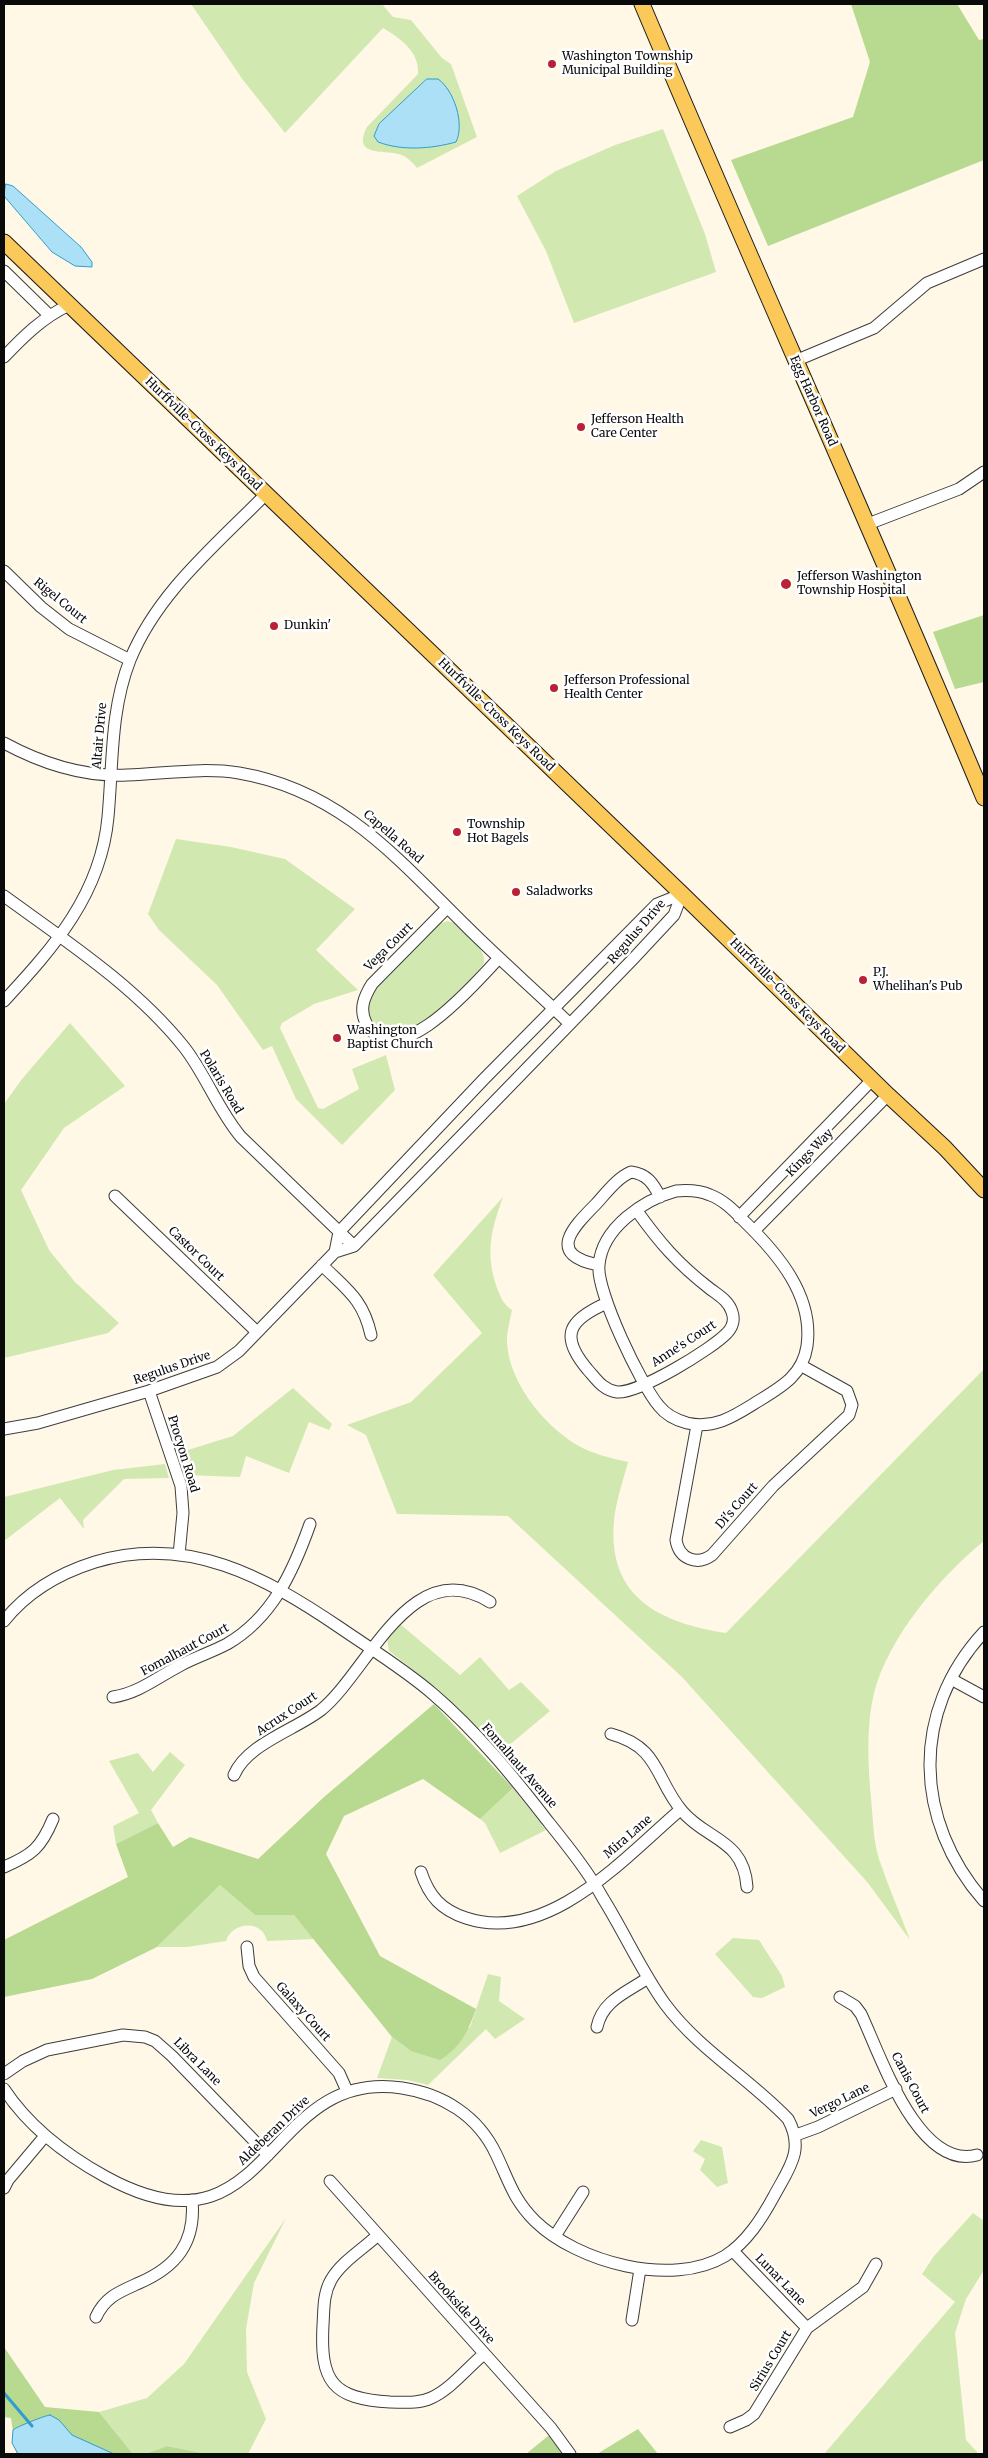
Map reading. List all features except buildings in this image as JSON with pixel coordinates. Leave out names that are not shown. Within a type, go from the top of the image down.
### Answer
[{"type":"main road","name":"Egg Harbor Road","points":[[642,4],[795,362],[868,524],[984,798]]},
{"type":"main road","name":"Hurffville-Cross Keys Road","points":[[4,242],[682,894],[872,1080],[945,1148],[984,1190]]},
{"type":"street","points":[[795,362],[874,328],[927,282],[984,259]]},
{"type":"street","points":[[4,271],[49,314]]},
{"type":"street","points":[[4,357],[49,314],[69,305]]},
{"type":"street","points":[[868,524],[958,489],[984,472]]},
{"type":"street","name":"Altair Drive","points":[[4,1000],[60,938],[82,904],[100,862],[107,826],[115,712],[130,660],[145,628],[164,600],[266,494]]},
{"type":"street","name":"Rigel Court","points":[[4,571],[41,607],[69,629],[130,660]]},
{"type":"street","name":"Capella Road","points":[[4,743],[50,764],[93,774],[110,775],[185,770],[223,770],[262,777],[296,788],[332,807],[366,830],[570,1024]]},
{"type":"street","name":"Regulus Drive","points":[[339,1232],[553,1008],[614,947],[658,904],[682,894]]},
{"type":"street","name":"Regulus Drive","points":[[4,1429],[38,1423],[149,1391],[217,1368],[232,1357],[335,1252],[354,1246],[570,1024],[674,915],[682,894]]},
{"type":"street","name":"Polaris Road","points":[[4,896],[127,989],[160,1019],[198,1067],[233,1128],[354,1246]]},
{"type":"street","name":"Vega Court","points":[[447,908],[372,984],[365,995],[362,1006],[364,1017],[375,1034],[386,1039],[395,1040],[405,1038],[427,1026],[449,1009],[499,958]]},
{"type":"street","points":[[614,947],[630,962]]},
{"type":"street","name":"Kings Way","points":[[740,1217],[872,1080]]},
{"type":"street","name":"Kings Way","points":[[754,1231],[888,1095]]},
{"type":"street","points":[[599,1264],[580,1261],[570,1250],[568,1239],[575,1225],[619,1180],[631,1172],[644,1175],[650,1179],[660,1197]]},
{"type":"street","points":[[676,1191],[706,1193],[723,1202],[740,1217],[787,1271],[800,1296],[808,1334],[802,1366],[782,1387],[732,1418],[715,1424],[697,1425],[681,1421],[666,1414],[645,1384],[607,1304],[600,1281],[599,1264],[603,1247],[612,1233],[637,1210],[660,1197],[676,1191]]},
{"type":"street","name":"Castor Court","points":[[115,1196],[257,1332]]},
{"type":"street","name":"Anne's Court","points":[[637,1210],[671,1256],[726,1301],[733,1319],[730,1329],[721,1339],[672,1371],[645,1384]]},
{"type":"street","points":[[335,1252],[339,1232]]},
{"type":"street","points":[[322,1265],[357,1299],[366,1316],[371,1335]]},
{"type":"street","points":[[607,1304],[592,1310],[578,1320],[571,1333],[573,1352],[599,1383],[608,1390],[622,1392],[645,1384]]},
{"type":"street","name":"Di's Court","points":[[697,1425],[676,1540],[680,1553],[692,1560],[699,1561],[712,1555],[773,1486],[849,1415],[852,1405],[847,1391],[802,1366]]},
{"type":"street","name":"Procyon Road","points":[[149,1391],[181,1486],[183,1505],[179,1555]]},
{"type":"street","name":"Fomalhaut Court","points":[[113,1697],[137,1692],[184,1663],[238,1637],[262,1618],[280,1589],[303,1544],[310,1524]]},
{"type":"street","name":"Fomalhaut Avenue","points":[[4,1621],[30,1595],[81,1566],[125,1555],[156,1553],[179,1555],[227,1565],[258,1577],[280,1589],[372,1649],[432,1694],[472,1732],[541,1812],[594,1884],[665,2004],[688,2031],[781,2111],[788,2119],[796,2135]]},
{"type":"street","name":"Acrux Court","points":[[234,1775],[243,1760],[253,1752],[309,1718],[330,1702],[348,1684],[392,1622],[412,1606],[434,1594],[448,1592],[473,1593],[490,1602]]},
{"type":"street","points":[[984,1632],[966,1653],[951,1679],[938,1708],[932,1735],[930,1770],[931,1792],[939,1826],[949,1851],[963,1875],[984,1901]]},
{"type":"street","points":[[951,1679],[984,1696]]},
{"type":"street","points":[[611,1734],[632,1742],[644,1751],[654,1762],[680,1810],[733,1851],[746,1875],[746,1887]]},
{"type":"street","name":"Mira Lane","points":[[421,1872],[430,1896],[458,1915],[490,1922],[520,1922],[545,1914],[569,1902],[594,1884],[680,1810]]},
{"type":"street","points":[[4,1867],[34,1852],[47,1835],[53,1820]]},
{"type":"street","name":"Galaxy Court","points":[[247,1947],[249,1966],[254,1977],[338,2073],[347,2091]]},
{"type":"street","points":[[596,2027],[599,2015],[605,2006],[648,1978]]},
{"type":"street","name":"Canis Court","points":[[840,1997],[855,2006],[861,2014],[896,2089],[919,2128],[936,2145],[960,2156],[978,2155]]},
{"type":"street","name":"Libra Lane","points":[[4,2074],[23,2061],[47,2050],[123,2034],[145,2037],[155,2041],[168,2052],[268,2154]]},
{"type":"street","name":"Aldeberan Drive","points":[[4,2089],[45,2136],[82,2163],[122,2185],[157,2198],[175,2201],[208,2198],[233,2188],[313,2110],[347,2091],[373,2085],[409,2089],[431,2094],[458,2109],[487,2137],[516,2200],[538,2224],[555,2236],[601,2258],[640,2269],[666,2271],[694,2268],[714,2262],[733,2250]]},
{"type":"street","name":"Vergo Lane","points":[[796,2135],[818,2127],[896,2089]]},
{"type":"street","points":[[733,2250],[752,2231],[770,2203],[791,2164],[796,2135]]},
{"type":"street","points":[[4,2188],[8,2180],[45,2136]]},
{"type":"street","name":"Brookside Drive","points":[[330,2181],[554,2432],[570,2454]]},
{"type":"street","points":[[555,2236],[583,2192]]},
{"type":"street","points":[[96,2317],[101,2305],[110,2297],[162,2271],[180,2253],[191,2231],[192,2200]]},
{"type":"street","points":[[378,2235],[337,2272],[327,2289],[322,2355],[326,2371],[334,2384],[348,2394],[364,2400],[421,2401],[443,2391],[484,2354]]},
{"type":"street","name":"Lunar Lane","points":[[733,2250],[807,2328]]},
{"type":"street","name":"Sirius Court","points":[[730,2427],[754,2414],[807,2328],[863,2287],[876,2264]]},
{"type":"street","points":[[632,2320],[640,2269]]},
{"type":"green space","points":[[191,4],[382,4],[393,17],[411,20],[442,58],[451,64],[477,137],[417,168],[402,155],[372,150],[363,144],[363,137],[367,127],[418,74],[416,59],[408,46],[383,28],[285,133],[243,80]]},
{"type":"green space","points":[[851,4],[957,4],[979,40],[984,39],[984,160],[768,246],[731,160],[853,117],[870,62]]},
{"type":"green space","points":[[663,129],[705,234],[716,272],[574,323],[546,251],[517,196],[556,171],[615,145]]},
{"type":"green space","points":[[984,615],[984,682],[955,689],[933,632]]},
{"type":"green space","points":[[176,839],[231,847],[285,859],[355,909],[316,950],[358,990],[314,1004],[282,1023],[280,1028],[318,1108],[323,1109],[359,1089],[352,1069],[386,1055],[395,1090],[342,1145],[296,1099],[272,1046],[263,1050],[217,985],[159,930],[148,914]]},
{"type":"green space","points":[[447,921],[459,926],[472,937],[484,957],[484,963],[450,1000],[417,1024],[401,1031],[387,1032],[375,1025],[370,1018],[368,1007],[375,989],[439,924]]},
{"type":"green space","points":[[70,1023],[125,1086],[64,1128],[21,1190],[49,1250],[75,1282],[119,1323],[108,1333],[4,1358],[4,1104],[22,1079]]},
{"type":"green space","points":[[503,1197],[495,1220],[490,1253],[497,1288],[504,1303],[512,1310],[507,1336],[512,1368],[528,1399],[539,1413],[564,1436],[589,1451],[628,1462],[614,1521],[614,1548],[619,1570],[629,1588],[643,1602],[660,1613],[680,1622],[726,1633],[984,1369],[984,1541],[950,1572],[918,1609],[904,1629],[891,1650],[881,1672],[871,1706],[868,1745],[876,1844],[879,1859],[910,1940],[868,1883],[682,1677],[508,1516],[397,1514],[366,1435],[347,1425],[411,1402],[482,1333],[433,1275]]},
{"type":"green space","points":[[293,1388],[332,1424],[329,1430],[309,1422],[289,1473],[246,1456],[240,1477],[185,1475],[178,1453],[233,1436]]},
{"type":"green space","points":[[165,1464],[169,1478],[124,1479],[83,1520],[84,1529],[60,1498],[4,1541],[4,1497],[113,1470]]},
{"type":"green space","points":[[399,1623],[460,1675],[480,1657],[509,1690],[521,1682],[550,1711],[501,1752],[438,1689],[389,1651],[387,1638]]},
{"type":"green space","points":[[434,1704],[513,1788],[480,1819],[423,1779],[344,1816],[326,1854],[380,1956],[476,2009],[459,2044],[440,2060],[411,2051],[392,2037],[294,1915],[255,1915],[220,1885],[157,1947],[92,1979],[4,1997],[4,1940],[128,1877],[116,1844],[158,1823],[173,1847],[190,1837],[258,1859],[324,1797]]},
{"type":"green space","points":[[170,1752],[185,1765],[151,1810],[158,1823],[116,1844],[113,1826],[139,1813],[109,1761],[138,1753],[153,1772]]},
{"type":"green space","points":[[513,1788],[546,1830],[500,1853],[485,1823],[480,1819]]},
{"type":"green space","points":[[220,1885],[255,1915],[294,1915],[314,1939],[267,1941],[259,1929],[247,1926],[234,1930],[226,1941],[187,1947],[157,1947]]},
{"type":"green space","points":[[733,1938],[759,1940],[782,1976],[785,1987],[762,1998],[753,1997],[715,1954]]},
{"type":"green space","points":[[488,1974],[501,1977],[499,2001],[525,2019],[495,2039],[486,2029],[428,2085],[407,2080],[377,2078],[392,2037],[411,2051],[470,2027]]},
{"type":"green space","points":[[701,2140],[722,2147],[728,2183],[717,2187],[700,2170],[705,2159],[693,2151]]},
{"type":"green space","points":[[973,2213],[984,2221],[984,2270],[966,2299],[955,2333],[966,2440],[979,2454],[824,2454],[955,2302],[922,2274],[934,2256]]},
{"type":"green space","points":[[286,2218],[254,2283],[246,2329],[247,2372],[266,2419],[248,2454],[207,2454],[167,2446],[145,2454],[133,2454],[99,2412],[147,2398],[184,2364]]},
{"type":"green space","points":[[4,2347],[45,2407],[99,2412],[133,2454],[19,2454],[16,2452],[11,2418],[4,2417]]},
{"type":"green space","points":[[638,2429],[658,2454],[597,2454]]},
{"type":"green space","points":[[553,2432],[569,2454],[526,2454]]},
{"type":"green space","points":[[167,2446],[207,2454],[145,2454]]},
{"type":"water","points":[[427,79],[438,79],[444,84],[453,99],[459,126],[456,142],[437,146],[407,148],[378,142],[374,136],[379,124]]},
{"type":"water","points":[[6,184],[13,186],[81,247],[92,262],[92,267],[75,266],[52,252],[4,196]]},
{"type":"water","points":[[50,2415],[59,2420],[72,2435],[114,2454],[18,2454],[12,2443],[13,2430],[31,2421]]},
{"type":"waterway","points":[[4,2393],[32,2426]]},
{"type":"place","name":"Washington Township Municipal Building","points":[[552,64]]},
{"type":"place","name":"Jefferson Health Care Center","points":[[581,427]]},
{"type":"place","name":"Jefferson Washington Township Hospital","points":[[786,584]]},
{"type":"place","name":"Dunkin'","points":[[274,626]]},
{"type":"place","name":"Jefferson Professional Health Center","points":[[554,688]]},
{"type":"place","name":"Township Hot Bagels","points":[[457,832]]},
{"type":"place","name":"Saladworks","points":[[516,892]]},
{"type":"place","name":"P.J. Whelihan's Pub","points":[[863,980]]},
{"type":"place","name":"Washington Baptist Church","points":[[337,1038]]}]
